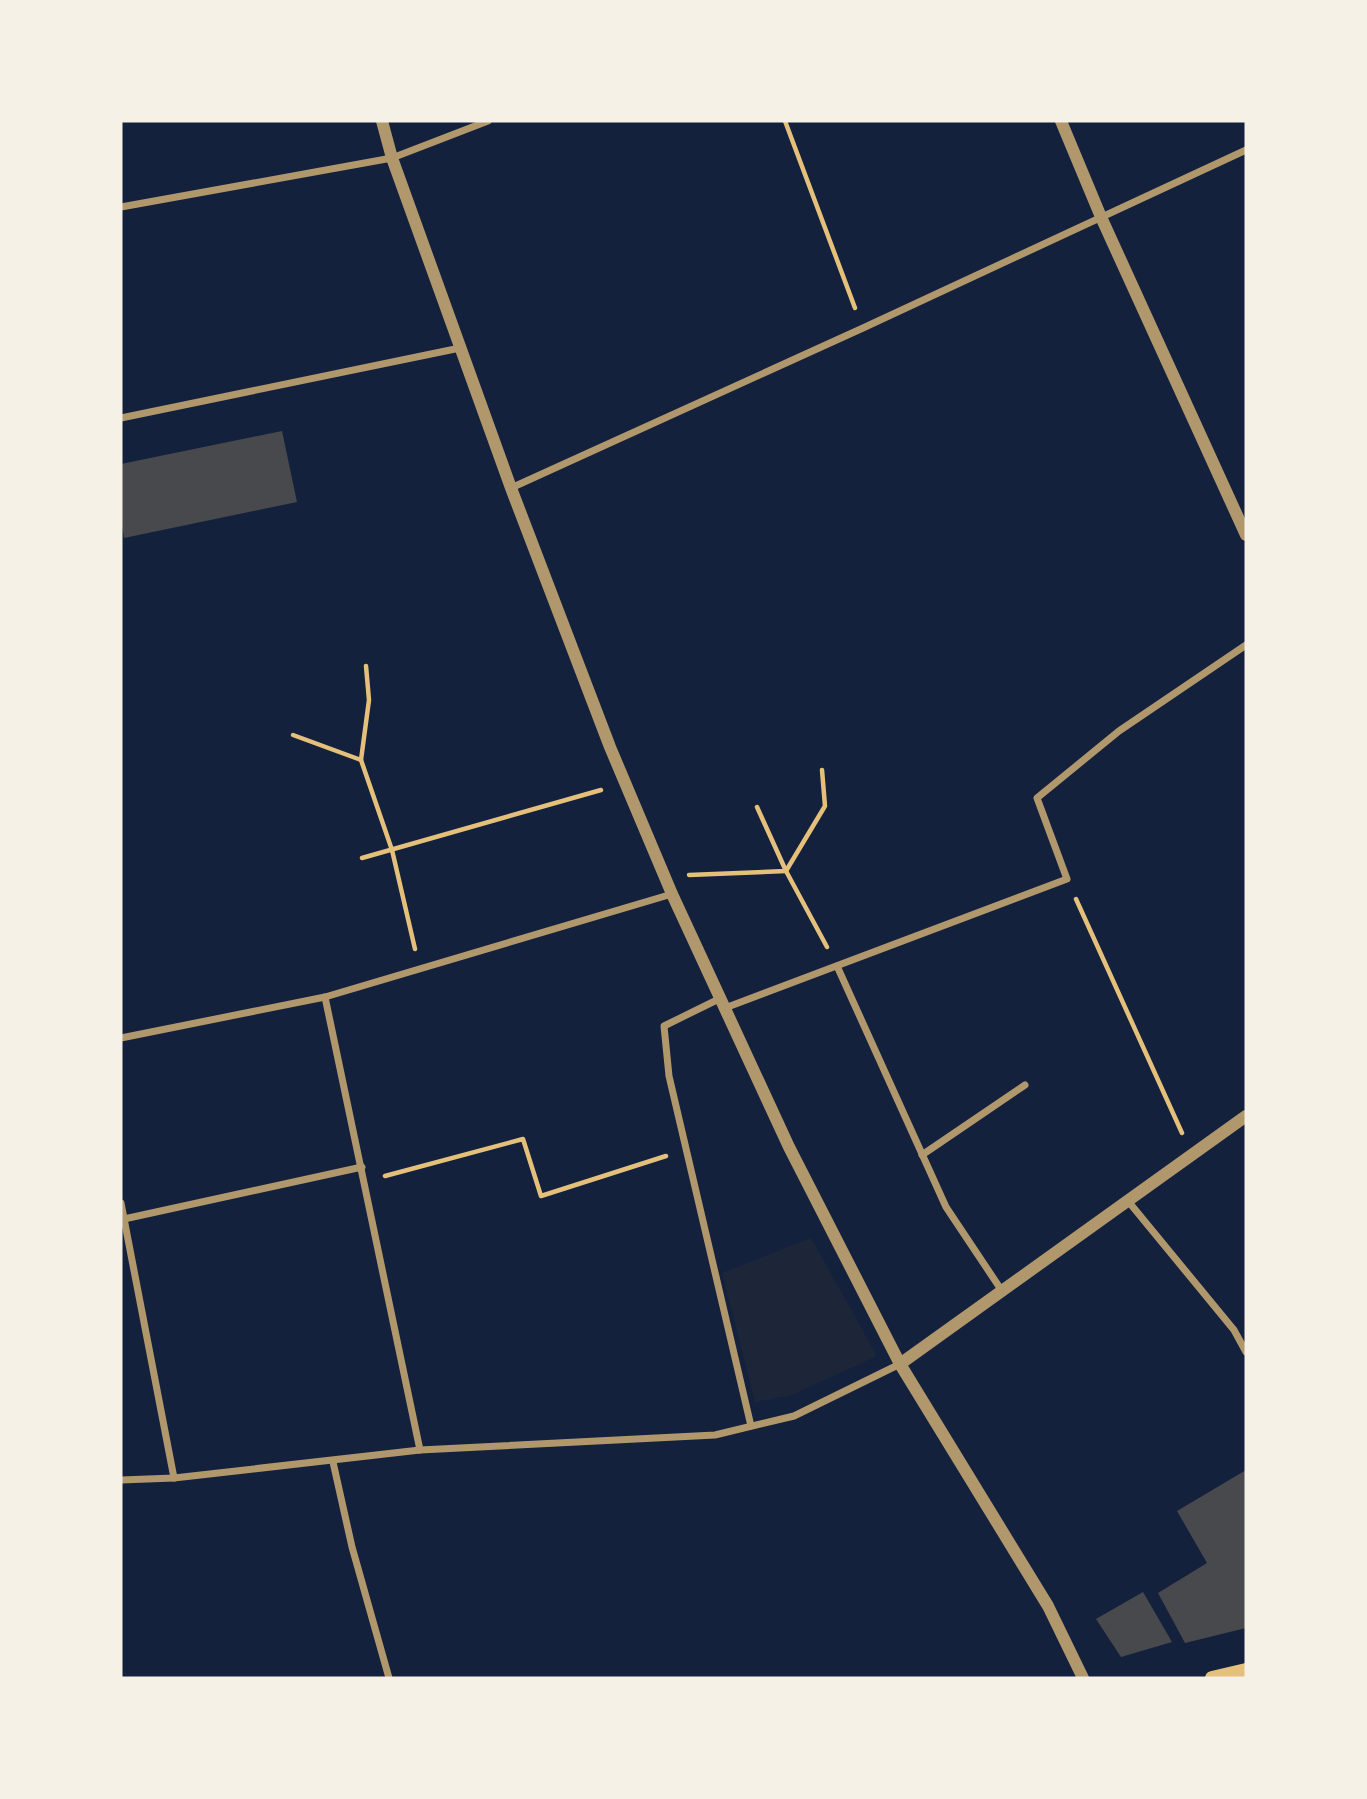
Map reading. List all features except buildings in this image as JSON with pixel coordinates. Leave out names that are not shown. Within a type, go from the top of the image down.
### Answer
[{"type":"main road","points":[[1212,1678],[1246,1670]]},
{"type":"street","points":[[382,121],[392,158],[511,488],[672,894],[789,1147],[900,1364],[1048,1606],[1083,1678]]},
{"type":"street","points":[[121,207],[392,158],[488,121]]},
{"type":"street","points":[[1061,121],[1101,217],[1246,535]]},
{"type":"street","points":[[511,488],[1246,150]]},
{"type":"street","points":[[121,418],[460,348]]},
{"type":"street","points":[[751,1426],[669,1076],[664,1026],[723,1003],[837,966],[1067,879],[1037,798],[1119,731],[1246,645]]},
{"type":"street","points":[[121,1038],[325,997],[672,894]]},
{"type":"street","points":[[837,966],[946,1207],[1002,1291]]},
{"type":"street","points":[[325,997],[420,1450]]},
{"type":"street","points":[[922,1155],[1025,1085]]},
{"type":"street","points":[[121,1480],[174,1478],[420,1450],[715,1435],[794,1416],[900,1364],[1246,1116]]},
{"type":"street","points":[[124,1219],[362,1167]]},
{"type":"street","points":[[1128,1201],[1234,1330],[1246,1352]]},
{"type":"street","points":[[121,1203],[174,1478]]},
{"type":"street","points":[[333,1462],[352,1547],[389,1678]]},
{"type":"path","points":[[785,121],[863,328]]},
{"type":"path","points":[[366,666],[369,700],[362,760],[392,850],[420,967]]},
{"type":"path","points":[[293,735],[362,760]]},
{"type":"path","points":[[786,870],[825,806],[822,770]]},
{"type":"path","points":[[362,858],[626,783]]},
{"type":"path","points":[[757,807],[786,870],[837,966]]},
{"type":"path","points":[[665,876],[786,870]]},
{"type":"path","points":[[1067,879],[1192,1154]]},
{"type":"path","points":[[365,1181],[523,1139],[541,1196],[687,1150]]},
{"type":"shaded area","points":[[811,1238],[877,1356],[792,1395],[755,1402],[722,1273]]}]
